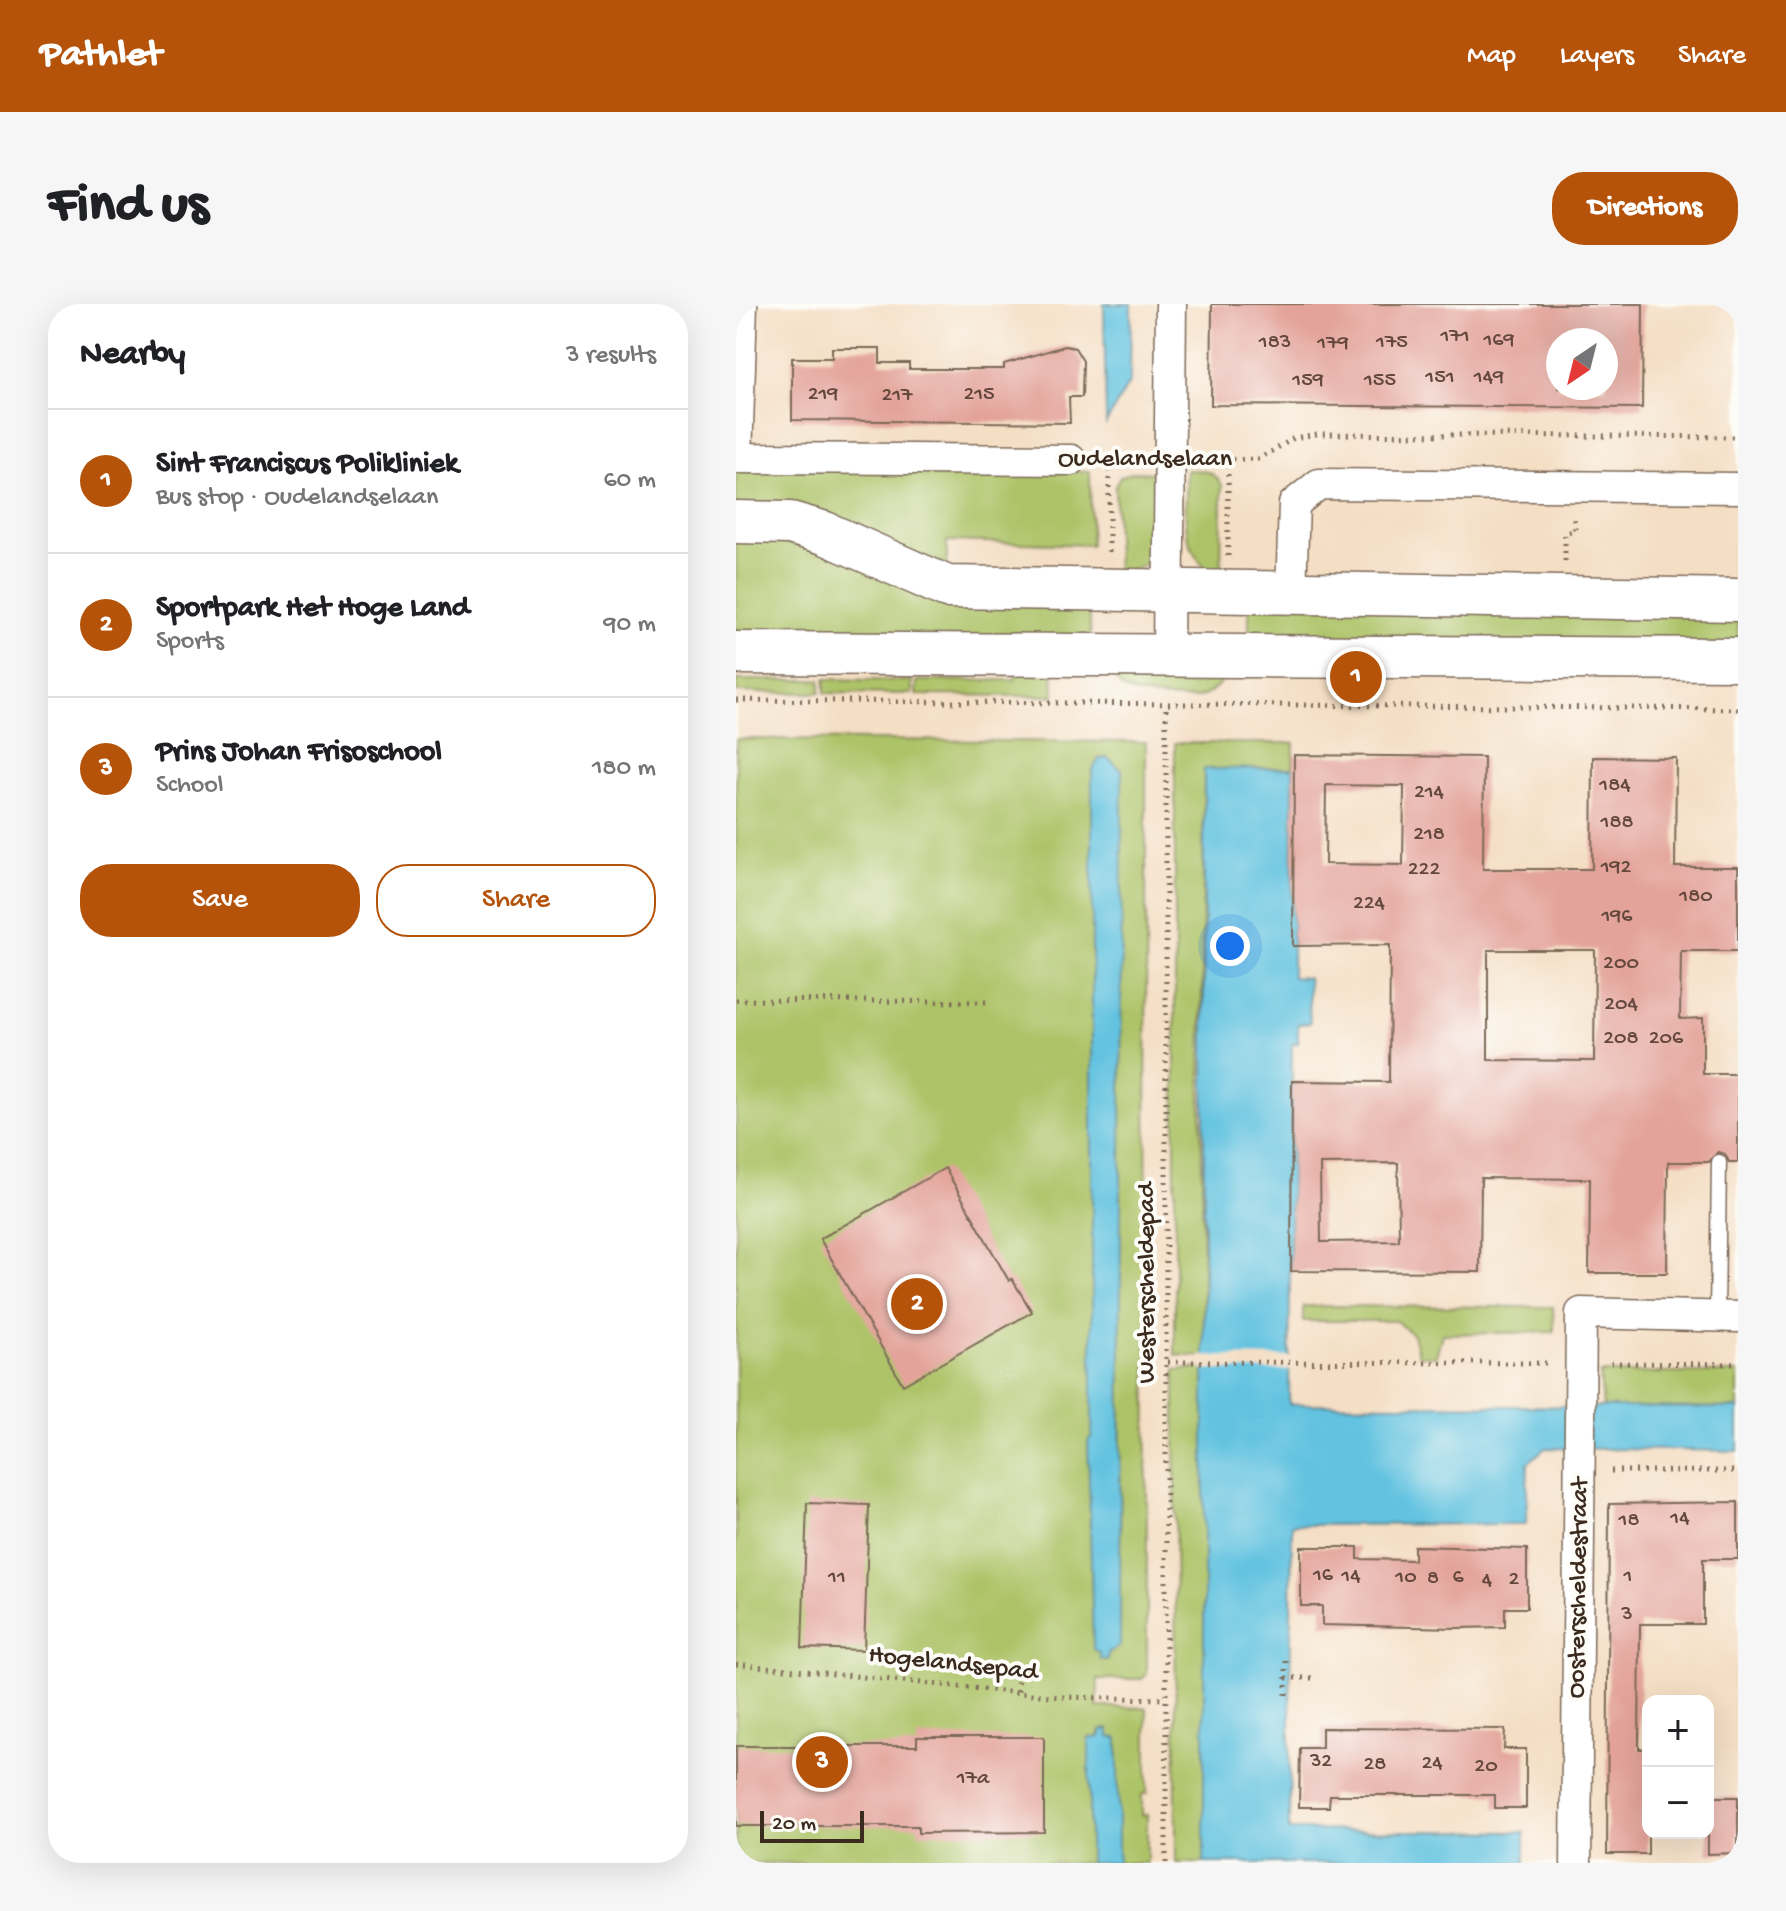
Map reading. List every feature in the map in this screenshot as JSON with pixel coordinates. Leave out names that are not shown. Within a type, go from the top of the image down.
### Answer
[{"type":"street","name":"Oudelandselaan","points":[[742,304],[736,458],[1071,460]]},
{"type":"street","points":[[1168,656],[1171,304]]},
{"type":"street","points":[[1291,593],[1294,504],[1319,484],[1738,488]]},
{"type":"street","points":[[736,522],[790,523],[825,533],[947,587],[1738,600]]},
{"type":"street","points":[[736,653],[1738,659]]},
{"type":"street","name":"Oosterscheldestraat","points":[[1576,1863],[1581,1313],[1728,1317]]},
{"type":"lane","points":[[1719,1162],[1728,1317]]},
{"type":"path","name":"Oudelandselaan","points":[[1071,460],[1259,459],[1294,438],[1317,434],[1738,437]]},
{"type":"path","points":[[1563,598],[1565,533],[1575,531],[1574,485]]},
{"type":"path","points":[[736,700],[1738,709]]},
{"type":"path","name":"Westerscheldepad","points":[[1166,704],[1166,1863]]},
{"type":"path","points":[[736,1000],[990,1002]]},
{"type":"path","points":[[1168,1362],[1581,1372],[1738,1364]]},
{"type":"path","points":[[1581,1471],[1738,1471]]},
{"type":"path","points":[[1286,1660],[1286,1695]]},
{"type":"path","name":"Hogelandsepad","points":[[736,1664],[1060,1697],[1165,1699]]},
{"type":"path","points":[[1018,1673],[1018,1691]]},
{"type":"path","points":[[1288,1678],[1316,1678]]},
{"type":"green space","points":[[736,468],[1090,472],[1091,545],[947,541],[947,564],[736,512]]},
{"type":"green space","points":[[1187,470],[1211,474],[1222,485],[1221,580],[1207,569],[1191,545],[1186,518]]},
{"type":"green space","points":[[1133,472],[1156,473],[1153,551],[1146,564],[1117,577],[1115,486],[1120,477]]},
{"type":"green space","points":[[736,534],[1089,600],[1091,648],[736,645]]},
{"type":"green space","points":[[1249,603],[1738,610],[1738,650],[1249,647]]},
{"type":"green space","points":[[1017,665],[1053,666],[1054,696],[916,695],[917,681],[1015,680]]},
{"type":"green space","points":[[1220,666],[1221,682],[1207,694],[1193,698],[1158,697],[1133,692],[1119,685],[1116,676],[1116,667]]},
{"type":"green space","points":[[825,679],[912,681],[912,694],[825,693]]},
{"type":"green space","points":[[736,680],[820,680],[820,693],[736,692]]},
{"type":"green space","points":[[736,739],[1146,742],[1147,1674],[1142,1679],[1098,1679],[1097,1707],[1147,1708],[1147,1793],[1142,1794],[1142,1815],[1147,1815],[1147,1863],[1118,1863],[1118,1739],[1109,1738],[1108,1729],[1101,1730],[1098,1737],[1097,1863],[736,1863]],"holes":[[[1121,767],[1120,1645],[1108,1653],[1107,1660],[1101,1659]]]},
{"type":"green space","points":[[1175,743],[1294,743],[1293,768],[1204,770],[1201,1101],[1204,1357],[1175,1355]]},
{"type":"green space","points":[[1303,1306],[1553,1307],[1554,1332],[1442,1334],[1436,1356],[1419,1356],[1413,1335],[1396,1321],[1303,1321]]},
{"type":"green space","points":[[1204,1368],[1204,1863],[1176,1863],[1175,1370]]},
{"type":"green space","points":[[1600,1373],[1738,1373],[1738,1408],[1603,1407]]},
{"type":"water","points":[[1104,304],[1131,304],[1130,381],[1106,423]]},
{"type":"water","points":[[1108,758],[1122,770],[1120,1646],[1108,1653],[1108,1660],[1100,1659],[1100,1654],[1093,1649],[1088,1441],[1092,1436],[1092,771],[1099,759]]},
{"type":"water","points":[[1293,768],[1292,977],[1308,978],[1310,1023],[1298,1024],[1298,1043],[1292,1044],[1289,1404],[1738,1408],[1738,1451],[1545,1448],[1528,1463],[1526,1524],[1292,1525],[1289,1830],[1525,1832],[1525,1863],[1204,1863],[1204,769]]},
{"type":"water","points":[[1109,1729],[1109,1737],[1118,1738],[1118,1863],[1089,1863],[1089,1738],[1100,1737],[1101,1730]]},
{"type":"pier","points":[[1200,1356],[1293,1357],[1293,1370],[1200,1370]]},
{"type":"building","points":[[1212,304],[1643,304],[1642,408],[1211,405]]},
{"type":"building","points":[[1065,346],[1075,348],[1083,361],[1082,397],[1069,397],[1070,423],[792,420],[792,358],[832,358],[832,348],[880,348],[880,363],[909,363],[909,369],[1004,369],[1004,364]]},
{"type":"building","points":[[1294,755],[1484,757],[1483,869],[1592,869],[1593,757],[1676,758],[1675,867],[1738,867],[1738,951],[1681,951],[1680,1019],[1703,1018],[1703,1074],[1738,1074],[1738,1162],[1729,1162],[1725,1154],[1718,1152],[1709,1162],[1668,1162],[1667,1273],[1589,1273],[1590,1179],[1481,1178],[1480,1272],[1291,1271],[1292,1081],[1389,1082],[1390,945],[1293,946]],"holes":[[[1326,785],[1404,786],[1403,865],[1325,864]],[[1488,950],[1595,950],[1594,1061],[1488,1060]],[[1398,1163],[1399,1241],[1321,1242],[1320,1164]]]},
{"type":"building","points":[[945,1168],[1009,1281],[1012,1279],[1032,1312],[903,1385],[820,1239]]},
{"type":"building","points":[[1738,1502],[1738,1559],[1703,1559],[1703,1624],[1640,1624],[1642,1839],[1648,1839],[1648,1854],[1607,1854],[1609,1504]]},
{"type":"building","points":[[807,1503],[869,1505],[864,1650],[802,1648]]},
{"type":"building","points":[[1414,1546],[1527,1549],[1527,1608],[1505,1608],[1505,1627],[1458,1628],[1322,1625],[1322,1606],[1301,1606],[1301,1547],[1358,1547],[1358,1559],[1414,1560]]},
{"type":"building","points":[[1322,1728],[1505,1729],[1504,1749],[1526,1749],[1526,1808],[1495,1808],[1495,1795],[1330,1795],[1329,1807],[1299,1807],[1300,1748],[1322,1748]]},
{"type":"building","points":[[917,1737],[1044,1737],[1044,1832],[918,1833],[918,1826],[736,1826],[736,1746],[917,1746]]},
{"type":"building","points":[[1714,1797],[1738,1797],[1738,1853],[1708,1854],[1708,1839],[1714,1839]]},
{"type":"place","name":"Sint Franciscus Polikliniek","points":[[1356,677]]},
{"type":"place","name":"Sportpark Het Hoge Land","points":[[917,1304]]},
{"type":"place","name":"Prins Johan Frisoschool","points":[[822,1762]]}]
